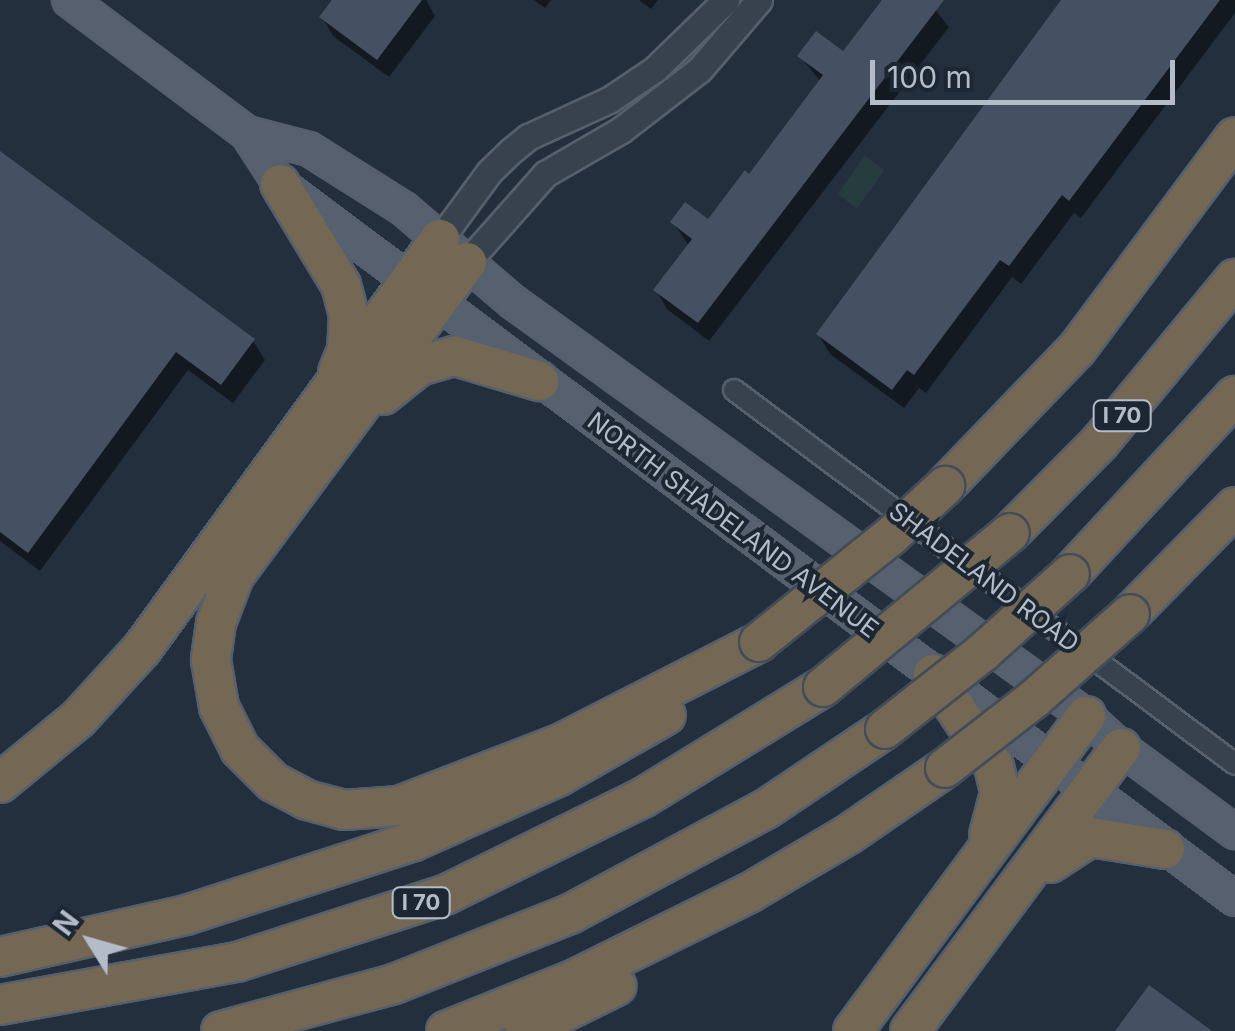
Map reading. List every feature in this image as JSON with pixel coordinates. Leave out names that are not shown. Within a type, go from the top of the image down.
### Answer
[{"type":"highway","points":[[280,184],[341,284],[350,314],[347,350],[336,412],[234,576],[212,640],[214,688],[225,724],[252,764],[290,792],[344,810],[372,811],[409,803],[560,744],[758,642],[877,548],[945,486],[1077,349],[1235,137]]},
{"type":"highway","points":[[0,783],[78,719],[142,650],[336,412],[454,251]]},
{"type":"highway","name":"I 70","points":[[0,1005],[237,962],[445,895],[644,797],[823,687],[1010,533],[1100,442],[1232,280]]},
{"type":"highway","points":[[336,412],[444,357],[475,360],[538,381]]},
{"type":"highway","points":[[221,1031],[366,993],[570,914],[751,818],[885,729],[993,644],[1070,574],[1165,477],[1235,396]]},
{"type":"highway","points":[[446,1031],[573,980],[749,893],[849,834],[945,768],[1034,699],[1130,614],[1235,506]]},
{"type":"highway","points":[[0,956],[186,915],[414,842],[512,800],[625,740],[731,674],[758,642]]},
{"type":"highway","points":[[933,674],[994,766],[1000,794],[984,852]]},
{"type":"highway","points":[[852,1031],[1086,716]]},
{"type":"highway","points":[[910,1031],[1121,748]]},
{"type":"highway","points":[[1021,887],[1077,842],[1090,837],[1165,849]]},
{"type":"highway","points":[[524,1031],[646,971],[749,893]]},
{"type":"main road","name":"NORTH SHADELAND AVENUE","points":[[69,0],[247,133],[280,184],[538,381],[1054,760],[1235,899]]},
{"type":"main road","name":"NORTH SHADELAND AVENUE","points":[[247,133],[309,149],[404,209],[740,468],[798,505],[1086,716],[1121,748],[1235,832]]},
{"type":"street","points":[[454,251],[489,172],[512,150],[528,137],[609,100],[655,69],[726,0]]},
{"type":"street","points":[[454,251],[545,174],[621,130],[700,70],[758,0]]},
{"type":"street","name":"SHADELAND ROAD","points":[[734,390],[1235,764]]},
{"type":"green space","points":[[865,156],[884,170],[857,208],[837,194]]},
{"type":"building","points":[[332,0],[422,0],[377,60],[319,17]]},
{"type":"building","points":[[882,0],[944,0],[698,323],[653,290],[692,239],[670,222],[685,202],[708,219],[745,170],[749,174],[823,75],[797,56],[816,31],[843,51]]},
{"type":"building","points":[[1061,0],[1220,0],[1069,201],[1062,195],[1009,266],[1000,260],[914,375],[907,370],[892,390],[816,334]]},
{"type":"building","points":[[0,151],[255,339],[221,385],[176,352],[28,553],[0,532]]},
{"type":"building","points":[[1149,985],[1212,1031],[1115,1031]]}]
